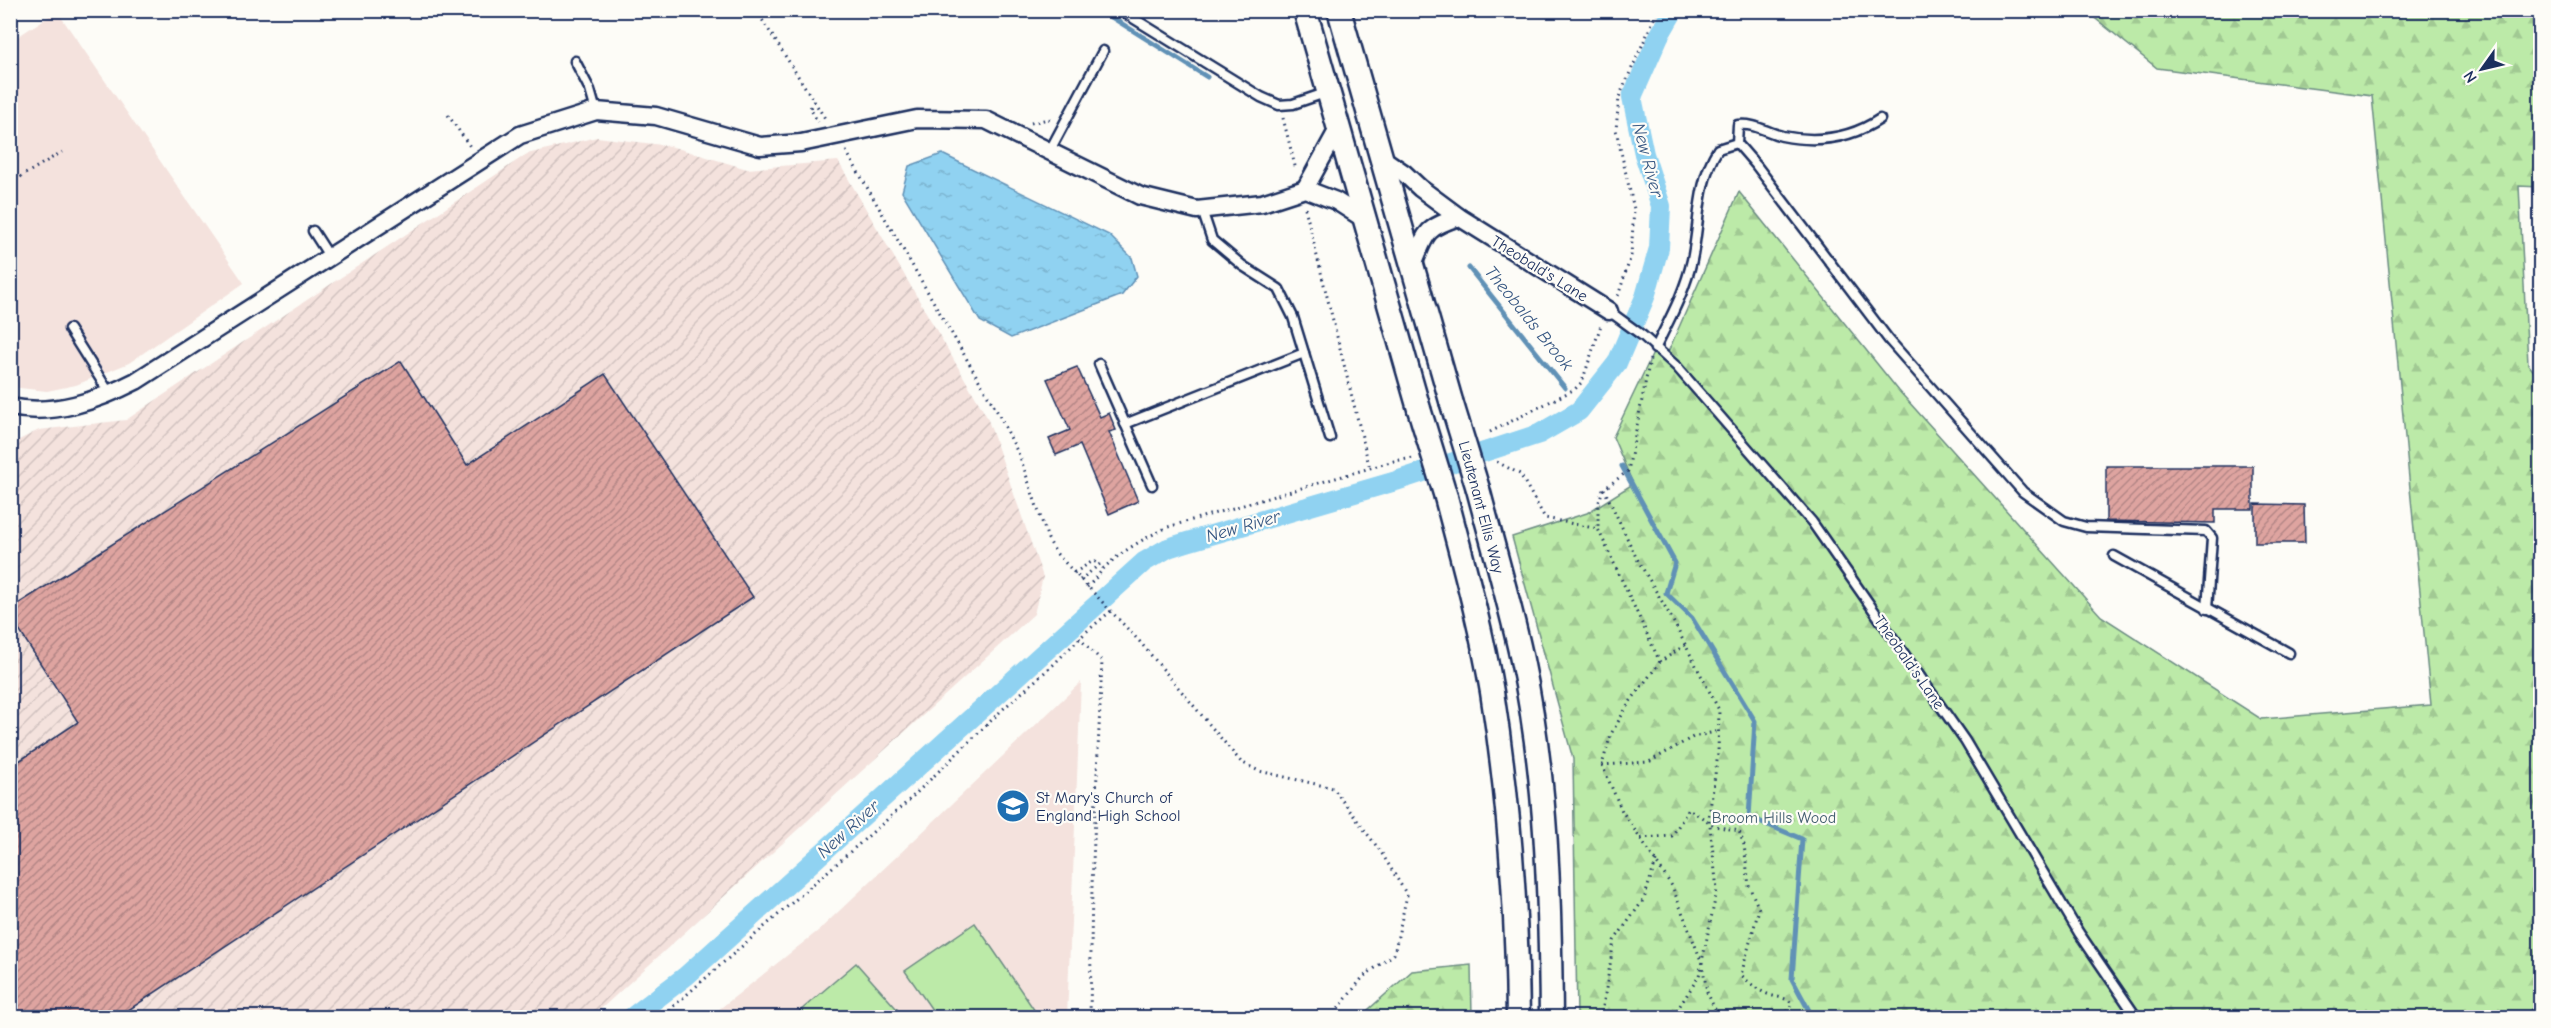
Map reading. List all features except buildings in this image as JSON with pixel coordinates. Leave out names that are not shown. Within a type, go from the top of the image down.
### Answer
[{"type":"main road","name":"Lieutenant Ellis Way","points":[[1305,10],[1468,580],[1491,690],[1505,783],[1513,868],[1518,1017]]},
{"type":"main road","name":"Lieutenant Ellis Way","points":[[1339,10],[1379,156],[1478,489],[1522,661],[1538,768],[1548,869],[1551,1017]]},
{"type":"street","points":[[10,407],[27,410],[66,408],[110,394],[136,381],[520,135],[596,111],[656,116],[759,146],[801,143],[917,119],[986,120],[1140,196],[1202,210],[1262,203],[1303,189],[1336,201],[1364,219]]},
{"type":"street","points":[[1303,189],[1338,129]]},
{"type":"street","name":"Theobald's Lane","points":[[1379,156],[1459,217],[1616,311]]},
{"type":"street","points":[[1413,265],[1427,231],[1437,224],[1459,217]]},
{"type":"lane","points":[[1120,10],[1261,97],[1280,105],[1293,104],[1328,92]]},
{"type":"lane","points":[[1050,150],[1103,51]]},
{"type":"lane","points":[[575,61],[590,90],[596,111]]},
{"type":"lane","points":[[1880,119],[1847,135],[1821,140],[1781,136],[1749,123],[1738,125],[1737,143],[1896,348],[2023,492],[2064,521],[2085,527],[2206,531],[2212,538],[2207,609]]},
{"type":"lane","points":[[1655,349],[1685,287],[1692,259],[1705,174],[1718,149],[1737,143]]},
{"type":"lane","points":[[1202,210],[1212,240],[1243,266],[1279,288],[1293,317],[1330,438]]},
{"type":"lane","points":[[313,231],[329,256]]},
{"type":"lane","name":"Theobald's Lane","points":[[1616,311],[1677,367],[1812,522],[1965,741],[2079,933],[2137,1017]]},
{"type":"lane","points":[[69,329],[110,394]]},
{"type":"lane","points":[[1125,424],[1304,353]]},
{"type":"lane","points":[[1099,364],[1152,485]]},
{"type":"lane","points":[[2114,556],[2289,653]]},
{"type":"lane","points":[[2530,1017],[2541,1010]]},
{"type":"path","points":[[756,10],[830,127]]},
{"type":"path","points":[[1616,311],[1631,256],[1635,209],[1617,130],[1619,97],[1658,10]]},
{"type":"path","points":[[814,100],[810,108],[822,128]]},
{"type":"path","points":[[1280,105],[1303,189],[1370,469]]},
{"type":"path","points":[[448,115],[479,160]]},
{"type":"path","points":[[1030,123],[1048,119],[1062,127]]},
{"type":"path","points":[[10,183],[62,152]]},
{"type":"path","points":[[848,154],[998,413],[1020,457],[1048,539],[1056,553],[1140,642],[1241,762],[1259,771],[1333,788],[1381,852],[1407,895],[1395,954],[1363,977],[1331,1017]]},
{"type":"path","points":[[1490,432],[1575,389],[1582,382],[1594,348],[1596,334]]},
{"type":"path","points":[[1655,349],[1648,364],[1628,471],[1604,489],[1598,505],[1598,529],[1660,662]]},
{"type":"path","points":[[1087,587],[1104,568],[1145,538],[1168,527],[1394,461],[1419,458]]},
{"type":"path","points":[[1497,462],[1520,474],[1545,518],[1598,529]]},
{"type":"path","points":[[1604,489],[1636,557],[1719,710],[1719,731],[1709,823],[1718,890],[1699,976],[1672,1017]]},
{"type":"path","points":[[1074,573],[1093,561],[1104,568]]},
{"type":"path","points":[[1080,580],[1100,564]]},
{"type":"path","points":[[660,1017],[906,803],[1002,710],[1111,611]]},
{"type":"path","points":[[1079,638],[1102,661],[1092,885],[1090,1017]]},
{"type":"path","points":[[1685,645],[1660,662],[1629,703],[1611,734],[1602,765],[1622,811],[1672,886],[1702,963],[1707,992],[1719,1017]]},
{"type":"path","points":[[1602,765],[1649,762],[1693,737],[1719,731]]},
{"type":"path","points":[[1640,838],[1672,836],[1689,809],[1709,823],[1739,831],[1744,845],[1749,886],[1759,909],[1741,975],[1754,986],[1769,994],[1787,998],[1792,1003],[1789,1010],[1778,1017]]},
{"type":"path","points":[[1601,1017],[1614,941],[1644,899],[1656,861]]},
{"type":"shaded area","points":[[57,11],[244,283],[129,363],[76,385],[47,391],[11,387],[11,41]]},
{"type":"shaded area","points":[[597,137],[670,146],[747,169],[838,161],[987,417],[1043,577],[1034,614],[592,1017],[11,1018],[11,444],[39,430],[126,420],[527,154]]},
{"type":"shaded area","name":"St Mary's Church of England High School","points":[[1081,682],[1067,1017],[708,1018],[818,931]]},
{"type":"green space","name":"Broom Hills Wood","points":[[2086,11],[2540,11],[2540,187],[2519,186],[2528,364],[2540,379],[2540,1017],[1577,1017],[1573,759],[1512,537],[1587,513],[1633,484],[1613,437],[1655,349],[1668,352],[1739,192],[1899,391],[2101,616],[2261,719],[2431,705],[2372,96],[2157,68]]},
{"type":"green space","points":[[975,923],[1039,1017],[937,1017],[905,971]]},
{"type":"green space","points":[[856,963],[904,1017],[793,1017]]},
{"type":"green space","points":[[1471,965],[1472,1017],[1360,1017],[1412,971]]},
{"type":"water","points":[[942,154],[1109,235],[1132,258],[1137,276],[1122,295],[1011,338],[980,321],[902,192],[909,166]]},
{"type":"waterway","name":"Theobalds Brook","points":[[1100,10],[1207,77]]},
{"type":"waterway","name":"New River","points":[[631,1018],[686,976],[1144,562],[1168,548],[1396,481],[1539,434],[1579,411],[1617,363],[1645,297],[1659,248],[1661,206],[1644,154],[1632,97],[1659,36],[1674,10]]},
{"type":"waterway","name":"Theobalds Brook","points":[[1469,268],[1565,388]]},
{"type":"waterway","name":"Theobalds Brook","points":[[1622,466],[1675,563],[1666,593],[1692,618],[1755,721],[1749,817],[1802,839],[1792,979],[1813,1018]]},
{"type":"place","name":"St Mary's Church of England High School","points":[[1013,806]]}]
